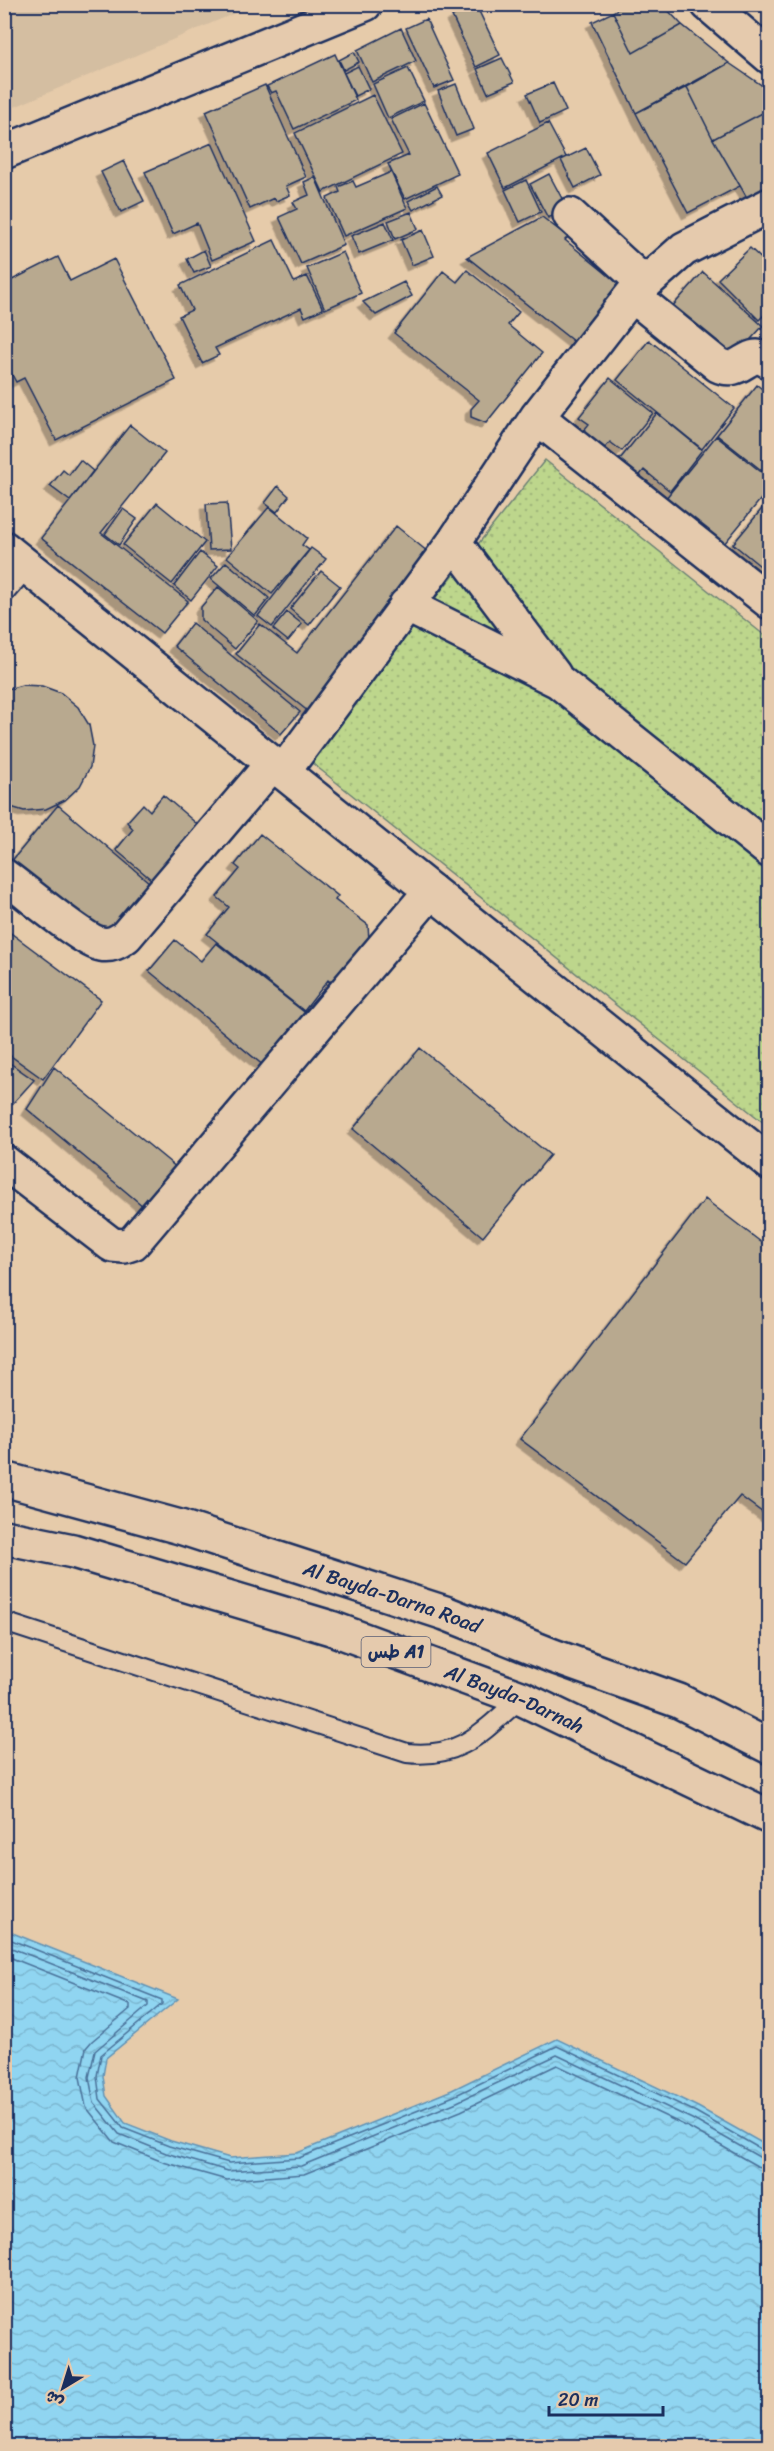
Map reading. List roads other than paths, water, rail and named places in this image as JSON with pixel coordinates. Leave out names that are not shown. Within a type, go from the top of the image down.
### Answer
[{"type":"main road","points":[[708,4],[770,57]]},
{"type":"main road","points":[[4,152],[360,5]]},
{"type":"main road","points":[[4,876],[88,940],[108,945],[126,936],[278,768],[454,542],[537,417],[639,290],[684,249],[770,205]]},
{"type":"main road","points":[[570,215],[639,290],[718,364],[726,369],[735,368],[750,357],[758,356],[770,362]]},
{"type":"main road","points":[[537,417],[770,602]]},
{"type":"main road","points":[[454,542],[558,681]]},
{"type":"main road","points":[[16,557],[770,1163]]},
{"type":"main road","points":[[406,605],[558,681],[770,851]]},
{"type":"main road","points":[[4,1162],[112,1245],[124,1246],[133,1243],[431,891]]},
{"type":"main road","name":"Al Bayda-Darna Road","points":[[4,1479],[180,1527],[445,1613],[554,1656],[679,1701],[770,1747]]},
{"type":"main road","name":"Al Bayda-Darnah","points":[[4,1537],[73,1551],[331,1628],[521,1698],[770,1817]]},
{"type":"lane","points":[[4,594],[16,557]]},
{"type":"lane","points":[[4,1622],[407,1753],[426,1755],[459,1747],[473,1739],[521,1698]]},
{"type":"water","points":[[5,1930],[178,1999],[106,2058],[103,2076],[106,2096],[125,2123],[171,2141],[230,2158],[297,2153],[452,2090],[557,2039],[698,2107],[769,2147],[769,2446],[5,2446]]}]
